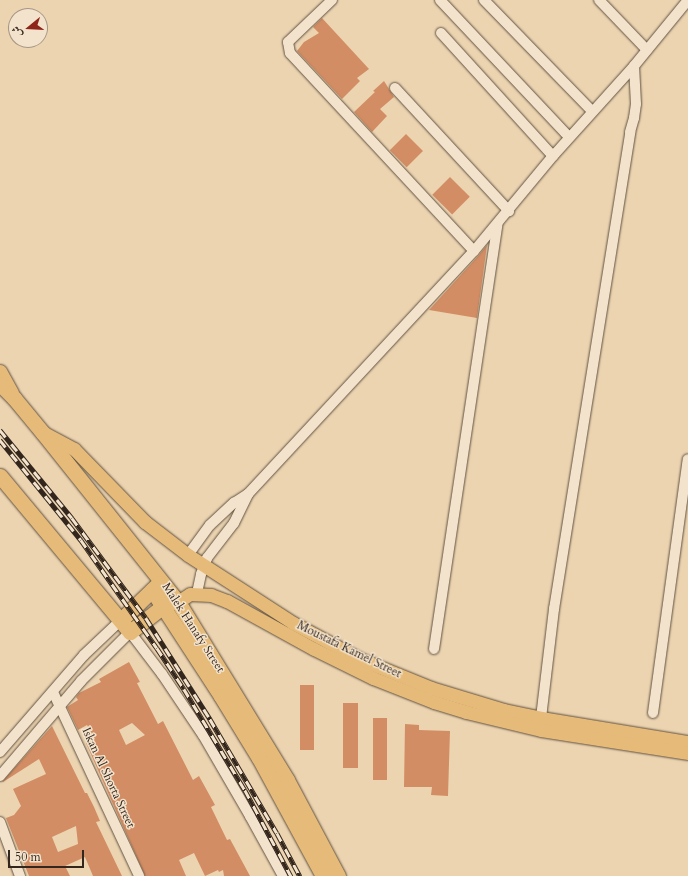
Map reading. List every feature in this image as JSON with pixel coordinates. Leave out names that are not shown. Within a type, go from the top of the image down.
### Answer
[{"type":"highway","name":"Malek Hanafy Street","points":[[0,384],[14,398],[43,433],[157,586],[178,602],[287,780],[338,876]]},
{"type":"highway","points":[[0,476],[130,632],[163,606],[178,602]]},
{"type":"highway","name":"Malek Hanafy Street","points":[[157,586],[163,606],[259,758],[323,876]]},
{"type":"highway","points":[[120,620],[157,586]]},
{"type":"main road","points":[[0,371],[14,398]]},
{"type":"main road","name":"Moustafa Kamel Street","points":[[43,433],[74,449],[145,522],[191,550],[208,558],[293,623],[360,659],[395,674],[467,700],[541,718],[688,742]]},
{"type":"main road","name":"Moustafa Kamel Street","points":[[197,593],[211,595],[228,601],[343,665],[434,702],[540,730],[688,753]]},
{"type":"main road","points":[[178,602],[190,594],[197,593]]},
{"type":"street","points":[[332,0],[288,42],[290,53],[474,252]]},
{"type":"street","points":[[440,0],[569,137]]},
{"type":"street","points":[[484,0],[592,111]]},
{"type":"street","points":[[599,0],[647,50]]},
{"type":"street","points":[[191,550],[200,537],[222,513],[248,494],[474,252],[569,137],[634,66],[688,0]]},
{"type":"street","points":[[440,33],[553,156]]},
{"type":"street","points":[[541,718],[556,601],[630,132],[636,104],[634,66]]},
{"type":"street","points":[[395,88],[509,211]]},
{"type":"street","points":[[434,649],[497,225]]},
{"type":"street","points":[[653,713],[686,491],[688,459]]},
{"type":"street","points":[[197,593],[208,558],[234,523],[248,494]]},
{"type":"street","points":[[0,752],[84,655],[120,620]]},
{"type":"street","points":[[0,776],[60,708],[81,681],[130,632],[162,674],[203,735],[283,876]]},
{"type":"street","name":"Iskan Al Shorta Street","points":[[53,692],[139,876]]},
{"type":"street","points":[[0,822],[20,876]]},
{"type":"building","points":[[322,18],[369,69],[357,78],[360,81],[342,99],[297,51],[304,42],[319,33],[313,27]]},
{"type":"building","points":[[384,81],[394,97],[380,109],[387,116],[372,132],[354,112]]},
{"type":"building","points":[[406,134],[423,151],[407,167],[390,150]]},
{"type":"building","points":[[450,177],[470,197],[452,214],[432,195]]},
{"type":"building","points":[[487,245],[477,318],[429,310],[479,255]]},
{"type":"building","points":[[129,662],[140,682],[137,683],[158,724],[163,721],[193,780],[199,776],[215,805],[211,807],[227,840],[230,839],[250,876],[224,876],[223,870],[219,872],[218,870],[205,876],[194,853],[179,860],[186,876],[145,876],[86,743],[95,739],[87,725],[78,730],[67,707],[78,700],[76,697],[79,693],[101,682],[99,679]],"holes":[[[132,723],[145,735],[126,745],[119,730]]]},
{"type":"building","points":[[300,685],[314,685],[314,750],[300,750]]},
{"type":"building","points":[[343,703],[358,703],[358,768],[343,768]]},
{"type":"building","points":[[373,718],[387,718],[387,780],[373,780]]},
{"type":"building","points":[[405,724],[419,725],[419,730],[450,731],[448,796],[431,795],[432,787],[404,787]]},
{"type":"building","points":[[52,726],[85,793],[87,793],[94,807],[100,821],[96,822],[122,876],[93,876],[85,857],[65,866],[70,876],[29,876],[6,818],[14,815],[21,806],[13,789],[46,774],[39,759],[2,782]],"holes":[[[76,826],[78,844],[58,852],[52,837]]]},
{"type":"railway","points":[[0,430],[72,518],[146,618],[210,719],[277,833],[300,876]]},
{"type":"railway","points":[[0,440],[81,540],[157,648],[184,689],[245,790],[291,876]]}]
